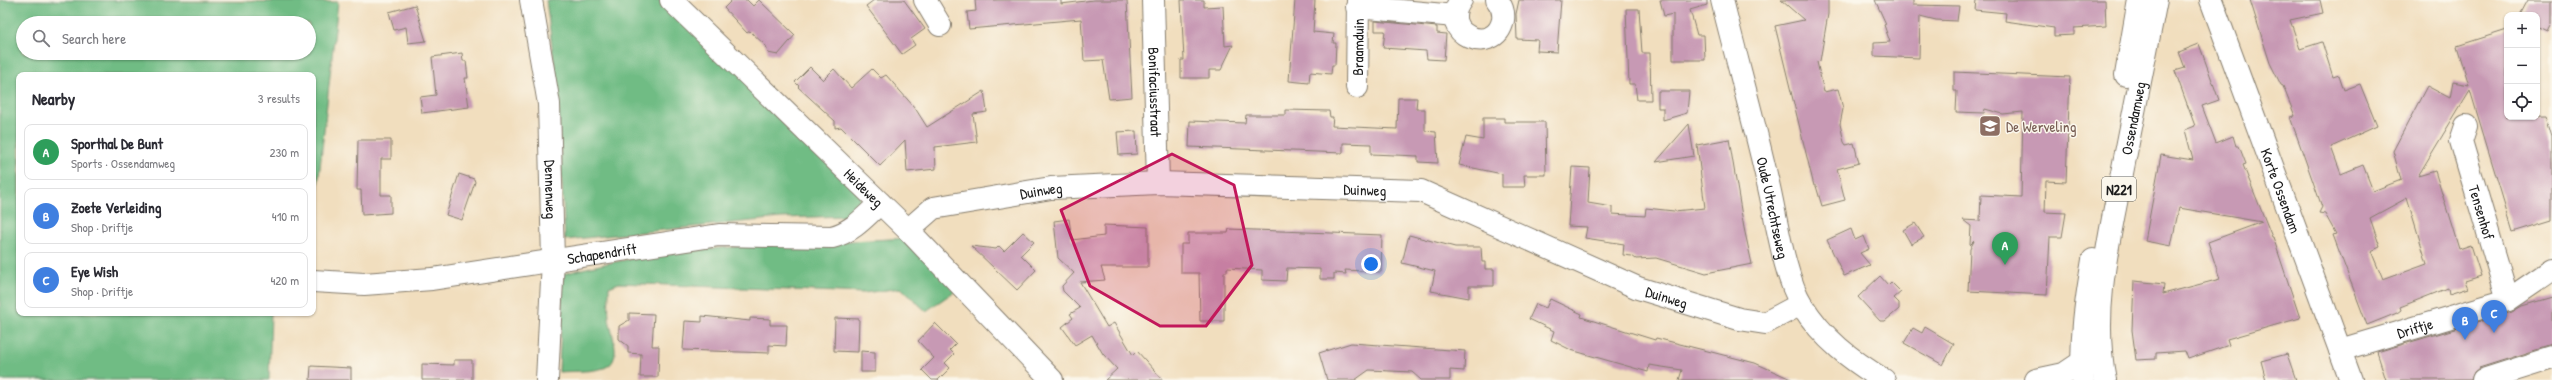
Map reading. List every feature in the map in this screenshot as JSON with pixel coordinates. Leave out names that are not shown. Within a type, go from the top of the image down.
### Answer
[{"type":"street","name":"Dennenweg","points":[[531,0],[549,104],[553,260],[547,380]]},
{"type":"street","name":"Heideweg","points":[[671,0],[908,230],[1052,380]]},
{"type":"street","points":[[925,0],[940,25]]},
{"type":"street","name":"Bonifaciusstraat","points":[[1153,0],[1158,183]]},
{"type":"street","name":"Braamduin","points":[[1357,86],[1357,3],[1458,8],[1460,31],[1474,40],[1489,38],[1496,33],[1503,19],[1503,11],[1497,0]]},
{"type":"street","name":"Oude Utrechtseweg","points":[[1722,0],[1762,155],[1786,264],[1801,304],[1824,336],[1866,369],[1884,380]]},
{"type":"street","name":"Ossendamweg","points":[[2083,371],[2083,318],[2140,0]]},
{"type":"street","name":"Ossendamweg","points":[[2105,380],[2101,348],[2100,312],[2110,235],[2156,0]]},
{"type":"street","name":"Korte Ossendam","points":[[2211,0],[2351,380]]},
{"type":"street","name":"Tensenhof","points":[[2466,126],[2460,141],[2508,300]]},
{"type":"street","name":"Duinweg","points":[[908,230],[933,208],[1051,188],[1158,183],[1421,191],[1638,288],[1739,319],[1765,323],[1801,304]]},
{"type":"street","name":"Schapendrift","points":[[316,281],[364,284],[432,279],[719,235],[832,237],[844,234],[853,228],[880,203]]},
{"type":"street","name":"Driftje","points":[[2340,350],[2508,300],[2552,270]]},
{"type":"street","points":[[2483,380],[2552,358]]},
{"type":"street","points":[[2036,380],[2083,371]]},
{"type":"highlighted area","points":[[1172,154],[1234,185],[1252,265],[1206,326],[1160,326],[1090,286],[1061,210]]},
{"type":"green space","points":[[0,0],[338,2],[316,204],[316,72],[16,72],[16,316],[271,316],[269,380],[0,380]]},
{"type":"green space","points":[[546,0],[665,0],[862,192],[858,207],[848,216],[781,218],[565,240],[557,84]]},
{"type":"green space","points":[[908,238],[958,289],[926,311],[901,288],[864,293],[619,283],[609,287],[609,318],[615,348],[613,361],[608,366],[600,369],[559,372],[563,274],[648,256],[691,251],[778,244]]},
{"type":"building","points":[[732,0],[747,0],[753,6],[759,0],[795,35],[778,55],[768,53],[766,46],[750,31],[747,33],[724,8]]},
{"type":"building","points":[[874,0],[904,0],[925,29],[911,39],[915,45],[902,54],[866,6]]},
{"type":"building","points":[[975,0],[1061,0],[1061,4],[1094,0],[1127,0],[1132,97],[1109,99],[1103,60],[1084,61],[1081,19],[969,29],[967,12],[976,11]]},
{"type":"building","points":[[1181,0],[1204,0],[1204,7],[1223,6],[1225,46],[1233,45],[1221,70],[1209,70],[1209,78],[1181,78],[1181,60],[1184,60]]},
{"type":"building","points":[[1295,0],[1315,0],[1313,32],[1334,34],[1333,43],[1336,43],[1335,65],[1332,65],[1331,74],[1310,72],[1309,83],[1289,81]]},
{"type":"building","points":[[1519,0],[1561,0],[1557,52],[1537,51],[1538,40],[1517,39],[1516,14]]},
{"type":"building","points":[[1660,0],[1707,0],[1707,5],[1690,10],[1697,35],[1704,35],[1705,60],[1673,60],[1673,14],[1664,16]]},
{"type":"building","points":[[1781,0],[1828,0],[1828,14],[1820,61],[1817,62],[1824,92],[1838,89],[1843,109],[1840,124],[1844,142],[1846,145],[1854,143],[1859,163],[1837,169],[1845,200],[1822,206],[1816,186],[1814,186],[1775,26],[1804,20]]},
{"type":"building","points":[[1875,0],[1913,0],[1913,5],[1959,6],[1957,21],[1936,20],[1920,16],[1919,58],[1874,56],[1874,43],[1890,42],[1884,25],[1886,24]]},
{"type":"building","points":[[1976,0],[2105,0],[2106,26],[2074,28],[2074,35],[2054,36],[2054,28],[2005,21],[2006,13],[1975,10]]},
{"type":"building","points":[[2250,0],[2320,0],[2323,13],[2290,20],[2300,49],[2322,42],[2333,77],[2339,75],[2344,90],[2360,84],[2377,126],[2331,147],[2341,174],[2363,165],[2373,191],[2401,180],[2393,151],[2427,86],[2450,98],[2453,82],[2469,85],[2457,46],[2504,31],[2504,120],[2540,120],[2540,116],[2546,116],[2552,136],[2552,220],[2513,232],[2470,90],[2418,176],[2435,171],[2459,249],[2471,245],[2481,276],[2465,281],[2468,288],[2449,294],[2448,288],[2400,307],[2401,310],[2397,313],[2367,325],[2333,235],[2336,234],[2325,214],[2319,213],[2322,207],[2290,117],[2295,116],[2283,86],[2281,85],[2270,63]],"holes":[[[2407,198],[2427,264],[2383,280],[2371,251],[2380,247],[2370,218]]]},
{"type":"building","points":[[2528,0],[2552,0],[2552,23],[2548,31],[2540,27],[2540,12],[2522,12]]},
{"type":"building","points":[[415,5],[426,41],[408,43],[406,27],[394,30],[389,12]]},
{"type":"building","points":[[1626,9],[1639,9],[1642,53],[1650,53],[1651,100],[1637,100],[1635,84],[1629,84]]},
{"type":"building","points":[[1375,21],[1437,27],[1437,33],[1446,34],[1444,60],[1427,59],[1426,51],[1383,48],[1385,31],[1375,31]]},
{"type":"building","points":[[2199,44],[2219,100],[2202,106],[2216,143],[2233,136],[2236,146],[2239,146],[2246,164],[2243,165],[2273,237],[2300,318],[2227,339],[2229,345],[2188,359],[2185,351],[2156,353],[2156,359],[2136,360],[2132,330],[2134,281],[2164,284],[2163,294],[2220,279],[2208,242],[2262,222],[2179,208],[2171,246],[2145,241],[2161,155],[2193,160],[2185,130],[2195,126],[2175,71],[2185,68],[2179,52]]},
{"type":"building","points":[[462,53],[463,61],[466,61],[468,78],[465,78],[469,107],[422,113],[420,97],[436,95],[432,57]]},
{"type":"building","points":[[810,67],[823,80],[834,69],[851,88],[872,69],[881,78],[886,75],[915,108],[927,127],[984,91],[987,112],[973,114],[977,142],[935,147],[936,169],[907,172],[905,140],[880,166],[841,127],[835,128],[835,121],[798,87],[799,86],[795,82]]},
{"type":"building","points":[[1954,72],[2070,77],[2066,182],[2046,181],[2045,212],[2066,213],[2062,237],[2050,237],[2047,295],[1968,291],[1970,249],[1974,241],[1970,245],[1971,226],[1963,220],[1980,221],[1981,195],[2021,197],[2023,112],[2003,114],[1985,109],[1984,113],[1956,112],[1957,91],[1954,91]]},
{"type":"building","points":[[1658,91],[1689,91],[1687,113],[1663,120],[1663,108],[1658,108]]},
{"type":"building","points":[[1398,98],[1417,98],[1416,109],[1425,109],[1425,131],[1436,132],[1438,163],[1418,162],[1418,156],[1371,154],[1371,144],[1343,143],[1343,153],[1189,147],[1190,121],[1245,123],[1246,115],[1286,115],[1286,110],[1329,111],[1330,117],[1333,117],[1332,126],[1397,129]]},
{"type":"building","points":[[1483,118],[1504,118],[1504,122],[1545,122],[1546,175],[1524,175],[1525,187],[1502,187],[1502,174],[1459,165],[1466,137],[1483,140]]},
{"type":"building","points":[[1689,124],[1694,156],[1656,162]]},
{"type":"building","points":[[1136,131],[1137,154],[1119,155],[1117,132]]},
{"type":"building","points":[[1729,139],[1744,228],[1752,264],[1706,273],[1656,258],[1636,259],[1632,256],[1623,255],[1624,244],[1585,238],[1587,227],[1568,226],[1572,167],[1590,168],[1588,203],[1612,207],[1612,214],[1645,216],[1646,208],[1674,211],[1705,208],[1697,145]]},
{"type":"building","points":[[358,140],[391,140],[391,159],[381,159],[381,195],[391,195],[391,213],[362,215],[361,190],[357,190]]},
{"type":"building","points":[[459,174],[474,179],[475,182],[462,220],[446,215]]},
{"type":"building","points":[[1069,219],[1072,240],[1104,236],[1104,225],[1148,227],[1148,267],[1101,267],[1105,280],[1080,282],[1107,327],[1114,323],[1133,355],[1137,351],[1163,380],[1105,380],[1117,369],[1103,354],[1092,335],[1075,345],[1062,327],[1073,318],[1070,314],[1080,308],[1063,291],[1062,286],[1074,273],[1058,258],[1054,221]]},
{"type":"building","points":[[1915,223],[1924,237],[1911,244],[1903,230]]},
{"type":"building","points":[[1229,229],[1382,235],[1381,272],[1345,270],[1346,274],[1334,273],[1334,279],[1320,279],[1320,269],[1287,268],[1286,281],[1262,280],[1262,270],[1227,268],[1227,272],[1224,272],[1224,321],[1200,321],[1199,273],[1181,273],[1181,244],[1188,244],[1188,233],[1228,233]]},
{"type":"building","points":[[1851,229],[1855,240],[1864,236],[1869,249],[1860,253],[1870,265],[1844,276],[1827,240]]},
{"type":"building","points":[[1023,232],[1034,242],[1021,255],[1036,270],[1017,290],[971,246],[996,249],[999,246],[1004,251]]},
{"type":"building","points":[[1409,235],[1455,247],[1481,247],[1482,262],[1485,262],[1485,269],[1494,269],[1494,286],[1469,286],[1469,298],[1431,291],[1435,271],[1402,263]]},
{"type":"building","points":[[1880,276],[1888,285],[1891,282],[1901,292],[1894,298],[1899,303],[1899,309],[1885,321],[1880,321],[1858,297]]},
{"type":"building","points":[[2552,297],[2552,345],[2479,368],[2474,372],[2471,380],[2386,380],[2377,352],[2512,312],[2522,306]]},
{"type":"building","points":[[1550,299],[1582,314],[1581,317],[1655,340],[1656,338],[1755,363],[1793,380],[1679,380],[1682,370],[1649,365],[1648,372],[1571,350],[1551,340],[1554,331],[1529,319],[1536,304],[1546,308]]},
{"type":"building","points":[[629,313],[654,314],[652,346],[659,346],[658,377],[640,377],[641,354],[628,353],[628,346],[619,339],[619,326],[629,320]]},
{"type":"building","points":[[702,316],[750,321],[750,318],[770,319],[770,325],[787,325],[786,346],[769,345],[769,353],[683,350],[685,321],[702,322]]},
{"type":"building","points":[[835,318],[859,319],[858,352],[834,351]]},
{"type":"building","points":[[935,323],[956,344],[950,350],[954,354],[945,363],[950,368],[938,380],[932,380],[922,370],[934,358],[918,341]]},
{"type":"building","points":[[1925,327],[1954,344],[1943,365],[1904,343],[1913,328],[1922,333]]},
{"type":"building","points":[[1351,343],[1465,351],[1464,371],[1450,370],[1450,380],[1421,380],[1412,372],[1369,370],[1355,380],[1327,380],[1319,353]]},
{"type":"building","points":[[861,351],[875,352],[875,372],[861,372]]},
{"type":"building","points":[[2287,354],[2296,380],[2266,380],[2261,361]]},
{"type":"building","points":[[454,360],[472,360],[472,380],[422,380],[422,364],[454,365]]},
{"type":"building","points":[[311,366],[351,368],[351,380],[310,380]]},
{"type":"place","name":"De Werveling","points":[[1990,126]]},
{"type":"place","name":"Sporthal De Bunt","points":[[2005,265]]},
{"type":"place","name":"Eye Wish","points":[[2494,333]]},
{"type":"place","name":"Zoete Verleiding","points":[[2465,340]]}]
